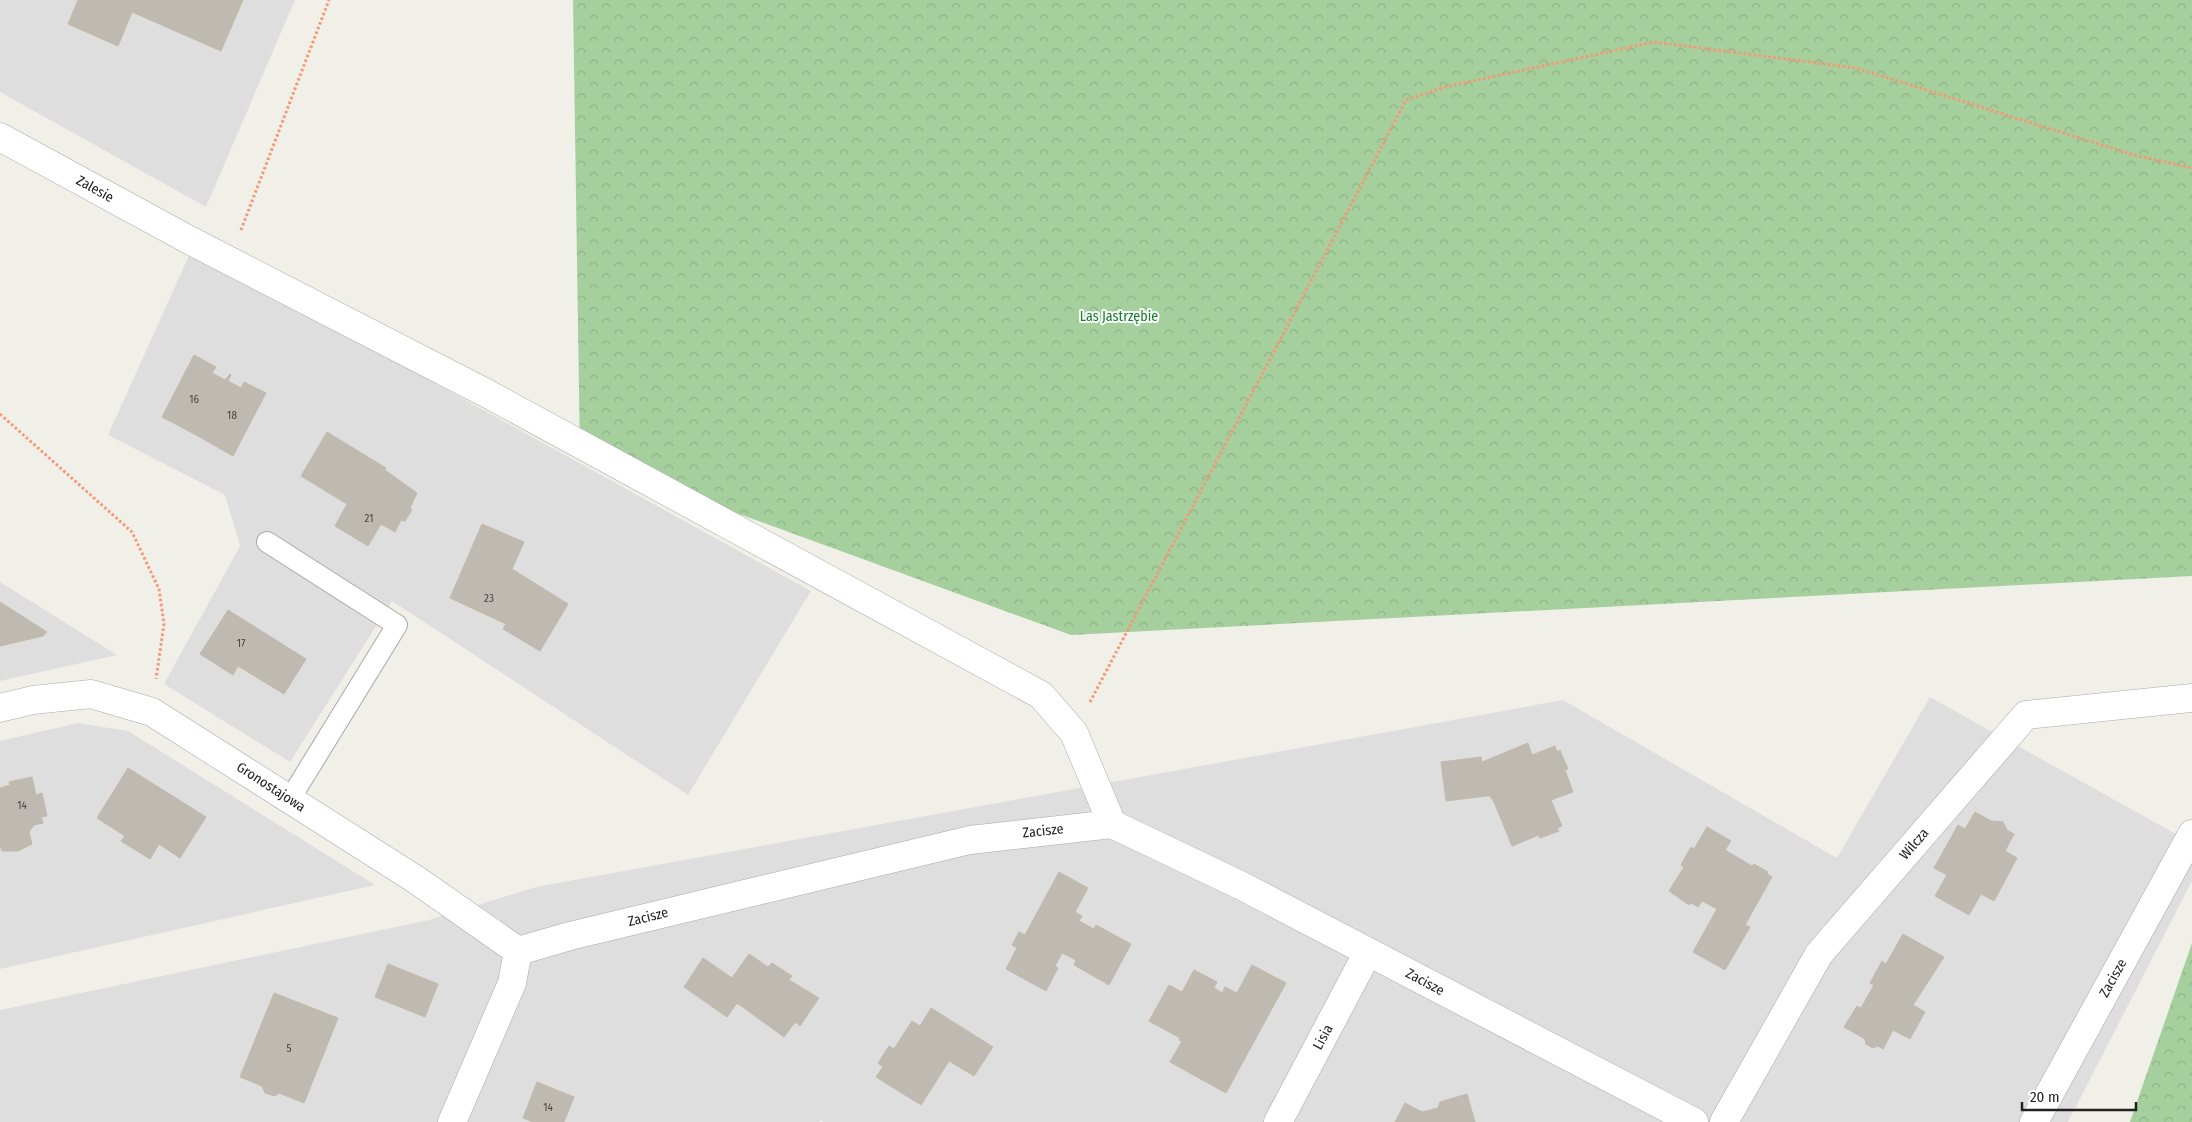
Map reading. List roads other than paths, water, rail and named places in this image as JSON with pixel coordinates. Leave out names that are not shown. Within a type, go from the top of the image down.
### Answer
[{"type":"street","name":"Zalesie","points":[[0,137],[191,241],[488,394],[1041,695],[1074,733],[1112,824]]},
{"type":"street","name":"Gronostajowa","points":[[0,708],[33,700],[90,694],[152,712],[415,879],[518,951]]},
{"type":"street","name":"Wilcza","points":[[1724,1122],[1819,954],[2026,715],[2192,698]]},
{"type":"street","name":"Zacisze","points":[[518,951],[579,934],[970,840],[1112,824],[1242,886],[1694,1122]]},
{"type":"street","name":"Zacisze","points":[[2034,1122],[2192,834]]},
{"type":"street","points":[[452,1122],[512,984],[518,951]]},
{"type":"street","name":"Lisia","points":[[1278,1122],[1368,952]]},
{"type":"lane","points":[[267,542],[397,625],[290,799]]},
{"type":"park label","name":"Las Jastrzębie","points":[[1119,316]]}]
